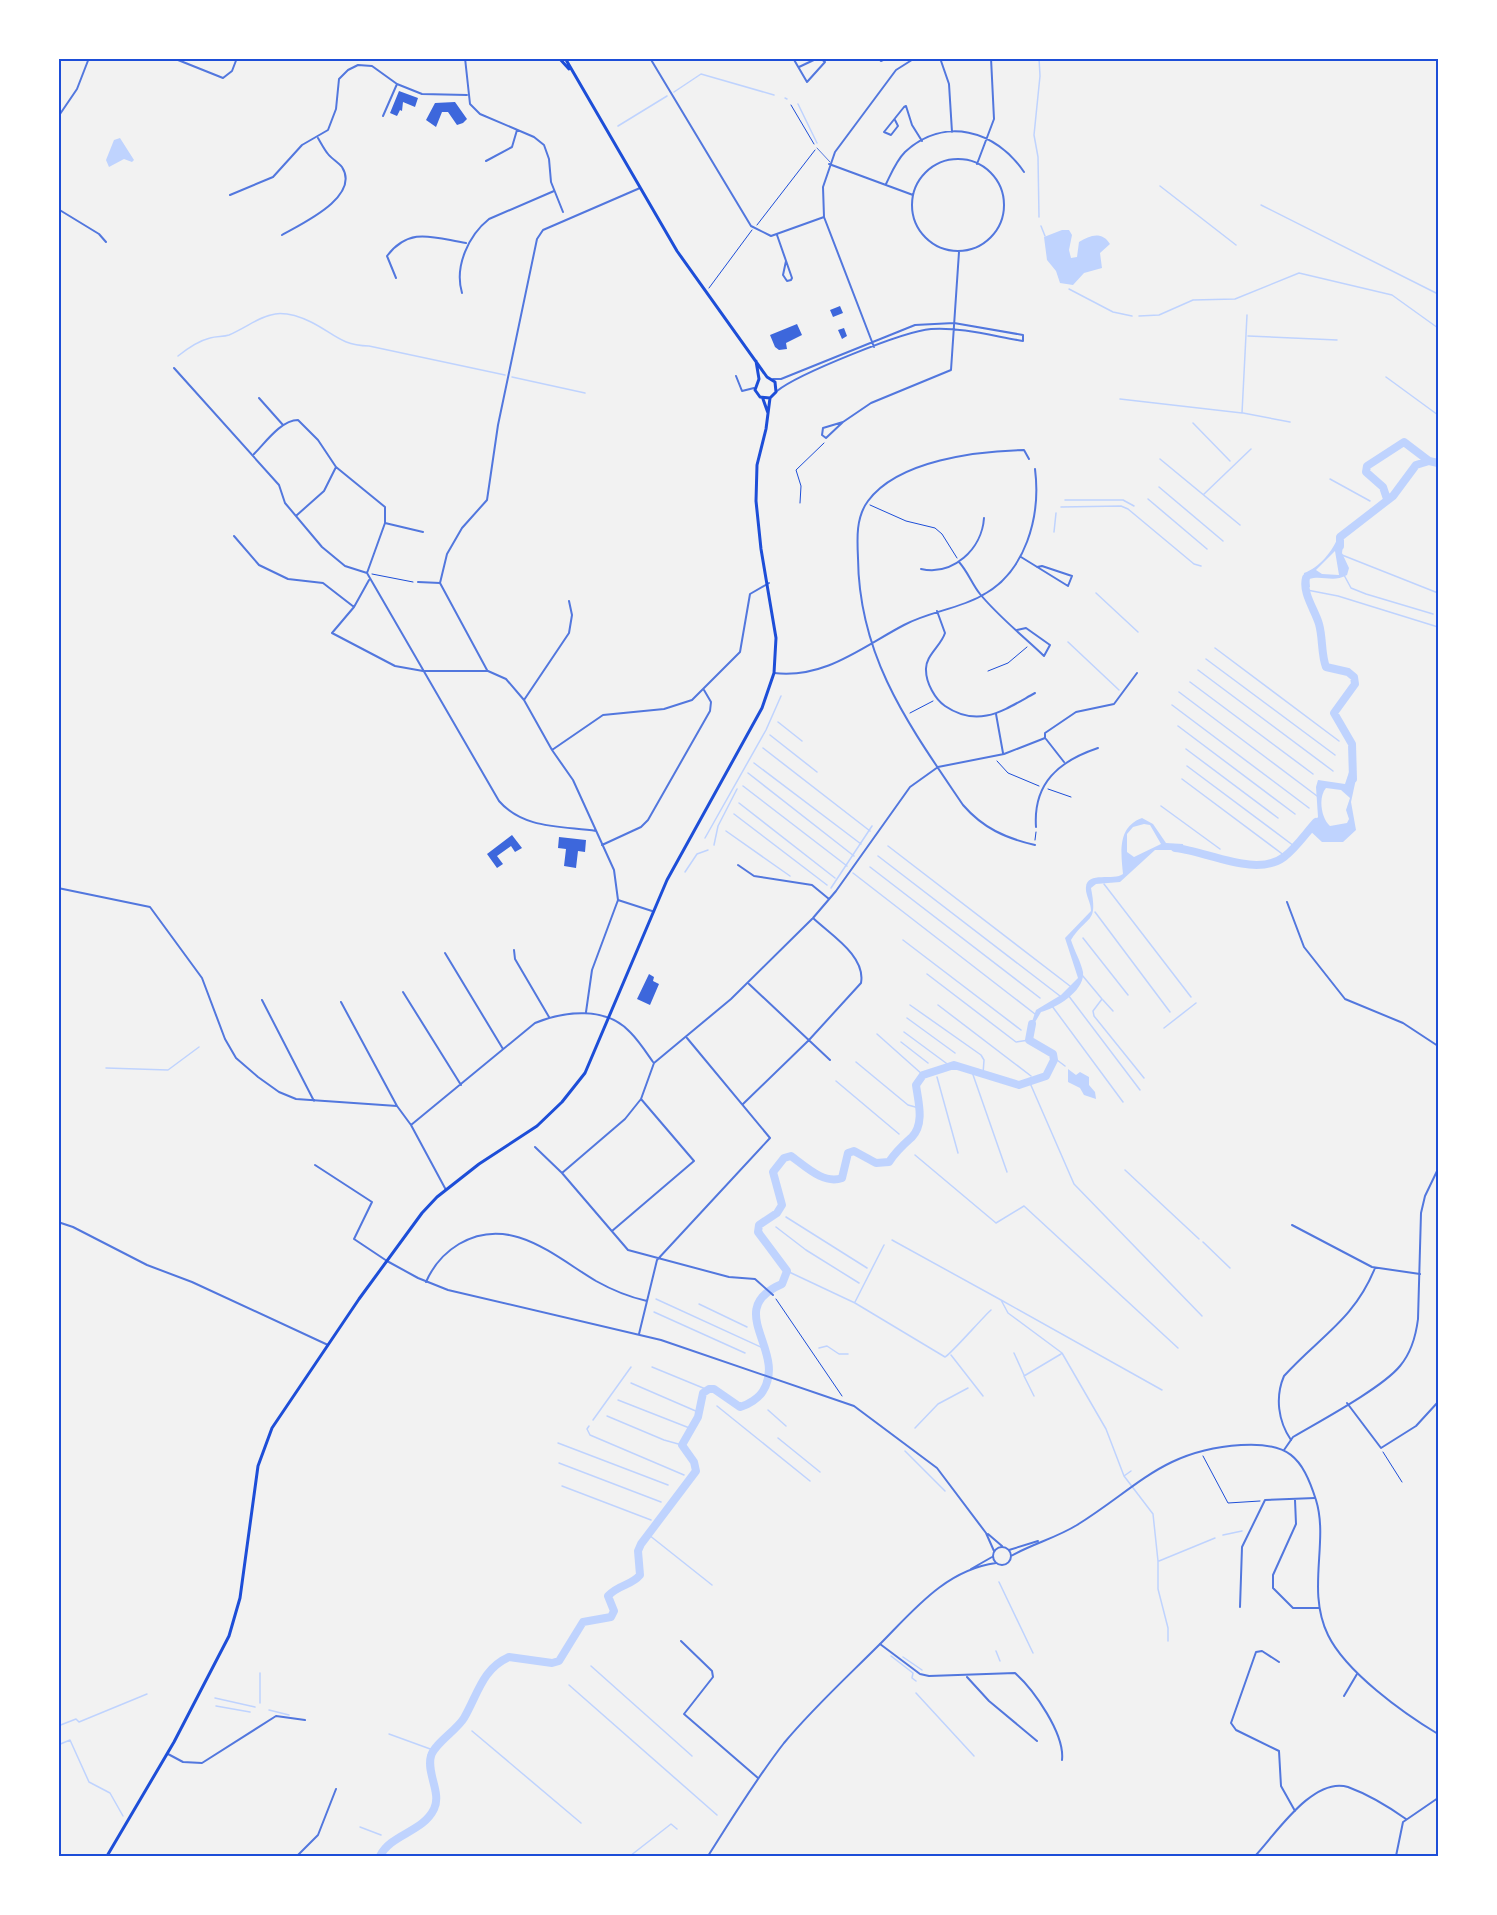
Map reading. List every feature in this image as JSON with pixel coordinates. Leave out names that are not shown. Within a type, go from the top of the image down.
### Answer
[{"type":"main road","points":[[559,58],[572,72]]},
{"type":"main road","points":[[565,58],[677,251],[767,377]]},
{"type":"main road","points":[[756,361],[759,379],[754,388],[758,395],[770,398]]},
{"type":"main road","points":[[107,1857],[199,1697],[233,1624],[240,1595],[251,1507],[264,1446],[279,1415],[422,1213],[479,1164],[537,1126],[562,1102],[585,1072],[610,1020],[652,911],[681,852],[762,708],[774,673],[776,630],[761,549],[756,501],[758,458],[770,398],[776,392],[773,379],[767,377],[759,379]]},
{"type":"main road","points":[[763,398],[768,415]]},
{"type":"street","points":[[58,117],[77,89],[90,58]]},
{"type":"street","points":[[173,58],[224,78],[232,71],[237,58]]},
{"type":"street","points":[[465,58],[467,94],[470,104],[480,114],[534,137],[544,145],[554,191],[564,212]]},
{"type":"street","points":[[650,58],[754,228],[761,233],[777,235],[824,217]]},
{"type":"street","points":[[793,58],[798,68],[807,82],[825,62],[819,58],[798,68]]},
{"type":"street","points":[[878,58],[880,61],[887,58]]},
{"type":"street","points":[[874,347],[824,217],[821,198],[829,163],[896,70],[915,58]]},
{"type":"street","points":[[940,58],[949,84],[952,132]]},
{"type":"street","points":[[978,164],[994,119],[991,58]]},
{"type":"street","points":[[230,195],[273,177],[302,146],[328,130],[336,109],[339,79],[348,70],[358,65],[372,66],[397,84],[430,96],[467,94]]},
{"type":"street","points":[[383,116],[397,84]]},
{"type":"street","points":[[895,120],[898,126],[891,135],[884,132],[906,106],[912,125],[922,141]]},
{"type":"street","points":[[486,161],[512,147],[517,130]]},
{"type":"street","points":[[886,184],[903,154],[922,141],[952,132],[988,138],[1008,151],[1024,171]]},
{"type":"street","points":[[282,235],[324,211],[344,188],[345,176],[342,167],[328,154],[318,138]]},
{"type":"street","points":[[965,160],[978,164],[990,174],[1003,195],[1002,219],[990,237],[981,245],[959,252],[932,244],[923,237],[916,222],[913,195],[918,181],[937,164],[965,160]]},
{"type":"street","points":[[829,163],[913,195]]},
{"type":"street","points":[[488,671],[440,583],[447,554],[462,528],[487,500],[498,425],[537,239],[543,230],[640,188]]},
{"type":"street","points":[[462,293],[460,286],[466,243],[489,219],[554,191]]},
{"type":"street","points":[[58,209],[99,234],[106,242]]},
{"type":"street","points":[[777,235],[786,261],[791,280],[787,281],[783,275],[786,261]]},
{"type":"street","points":[[396,278],[387,256],[403,240],[422,236],[466,243]]},
{"type":"street","points":[[843,422],[823,428],[822,435],[826,438],[843,422],[871,403],[951,370],[959,252]]},
{"type":"street","points":[[773,379],[781,380],[915,325],[954,323],[1023,334],[1023,341],[955,330],[917,331],[819,369],[776,392]]},
{"type":"street","points":[[174,368],[254,454],[279,485],[285,503],[322,547],[345,566],[367,573]]},
{"type":"street","points":[[736,376],[742,391],[754,388]]},
{"type":"street","points":[[259,398],[283,425]]},
{"type":"street","points":[[254,454],[283,425],[291,420],[298,420],[318,440],[336,467],[385,507],[385,523],[367,573],[369,580],[508,811],[522,821],[596,831]]},
{"type":"street","points":[[1029,459],[1024,450],[1000,450],[945,460],[909,472],[876,492],[863,508],[857,530],[861,606],[871,646],[904,715],[975,818],[1011,840],[1035,845]]},
{"type":"street","points":[[296,515],[324,491],[336,467]]},
{"type":"street","points":[[774,673],[792,674],[818,670],[871,646],[903,625],[982,596],[1021,557],[1031,534],[1036,494],[1035,470]]},
{"type":"street","points":[[921,569],[941,570],[959,562],[978,541],[983,531],[984,518]]},
{"type":"street","points":[[385,523],[423,532]]},
{"type":"street","points":[[234,536],[259,565],[288,579],[323,583],[354,607]]},
{"type":"street","points":[[1021,557],[1037,567],[1068,586],[1072,576],[1042,566],[1037,567]]},
{"type":"street","points":[[959,562],[982,596],[1031,644],[1044,656],[1048,652],[1050,645],[1026,628],[1017,630]]},
{"type":"street","points":[[369,580],[354,607],[332,633],[395,666],[423,671],[488,671],[506,679],[524,700],[552,750],[573,780],[614,870],[618,900],[592,970],[586,1012]]},
{"type":"street","points":[[418,582],[440,583]]},
{"type":"street","points":[[552,750],[603,715],[680,706],[704,690],[740,652],[750,594],[769,583]]},
{"type":"street","points":[[524,700],[569,633],[572,615],[569,601]]},
{"type":"street","points":[[937,611],[945,633],[927,662],[926,671],[937,699],[957,714],[965,717],[996,714],[1035,693]]},
{"type":"street","points":[[1045,738],[1045,733],[1076,712],[1114,704],[1137,674]]},
{"type":"street","points":[[602,845],[641,827],[648,820],[710,711],[711,702],[704,690]]},
{"type":"street","points":[[996,714],[1004,754]]},
{"type":"street","points":[[562,1173],[625,1119],[641,1099],[654,1062],[687,1038],[748,983],[813,918],[910,787],[938,767],[1004,754],[1045,738]]},
{"type":"street","points":[[1045,738],[1050,741],[1064,762]]},
{"type":"street","points":[[1036,827],[1037,804],[1043,787],[1064,762],[1098,748]]},
{"type":"street","points":[[738,865],[754,876],[812,885],[829,899]]},
{"type":"street","points":[[58,888],[150,907],[202,978],[225,1039],[236,1058],[279,1092],[296,1099],[397,1106]]},
{"type":"street","points":[[618,900],[652,911]]},
{"type":"street","points":[[1287,902],[1304,947],[1345,999],[1403,1023],[1438,1046]]},
{"type":"street","points":[[743,1104],[809,1040],[861,983],[862,973],[856,959],[813,918]]},
{"type":"street","points":[[514,950],[515,959],[549,1017]]},
{"type":"street","points":[[445,953],[503,1049]]},
{"type":"street","points":[[748,983],[830,1060]]},
{"type":"street","points":[[403,992],[460,1085]]},
{"type":"street","points":[[262,1000],[314,1101]]},
{"type":"street","points":[[341,1002],[397,1106],[411,1125],[446,1190]]},
{"type":"street","points":[[411,1125],[535,1023],[549,1017],[586,1012],[610,1020],[629,1030],[654,1062]]},
{"type":"street","points":[[639,1334],[657,1260],[770,1138],[687,1038]]},
{"type":"street","points":[[612,1231],[693,1161],[641,1099]]},
{"type":"street","points":[[535,1147],[562,1173],[628,1250],[657,1260],[729,1277],[755,1279],[773,1295]]},
{"type":"street","points":[[315,1165],[372,1202],[354,1239],[387,1261],[426,1282],[448,1290],[639,1334],[839,1400],[875,1420],[936,1467],[986,1533],[1002,1547],[1009,1550],[1040,1541]]},
{"type":"street","points":[[1284,1450],[1291,1440],[1389,1377],[1406,1358],[1416,1333],[1421,1213],[1425,1196],[1438,1169]]},
{"type":"street","points":[[58,1222],[74,1227],[147,1265],[192,1282],[328,1345]]},
{"type":"street","points":[[1292,1225],[1375,1268],[1420,1274]]},
{"type":"street","points":[[426,1282],[436,1263],[451,1248],[476,1236],[501,1233],[525,1238],[598,1282],[647,1301]]},
{"type":"street","points":[[1291,1440],[1283,1428],[1279,1410],[1284,1376],[1348,1316],[1363,1295],[1375,1268]]},
{"type":"street","points":[[1347,1403],[1381,1448],[1416,1426],[1438,1402]]},
{"type":"street","points":[[969,1571],[996,1563],[1004,1564],[1011,1556],[1073,1527],[1127,1488],[1175,1459],[1204,1449],[1269,1444],[1284,1450],[1299,1462],[1315,1498],[1319,1516],[1319,1608],[1333,1646],[1357,1674],[1438,1734]]},
{"type":"street","points":[[1240,1608],[1242,1547],[1265,1500],[1315,1498]]},
{"type":"street","points":[[1295,1499],[1296,1524],[1272,1575],[1273,1588],[1293,1608],[1319,1608]]},
{"type":"street","points":[[986,1533],[994,1551],[993,1557],[996,1563]]},
{"type":"street","points":[[994,1551],[1002,1547]]},
{"type":"street","points":[[1009,1550],[1011,1556]]},
{"type":"street","points":[[708,1857],[758,1778],[804,1720],[931,1593],[993,1557]]},
{"type":"street","points":[[681,1641],[712,1671],[713,1677],[684,1714],[758,1778]]},
{"type":"street","points":[[880,1644],[920,1674],[967,1677],[1005,1672],[1015,1674],[1023,1680],[1048,1715],[1063,1752],[1062,1761]]},
{"type":"street","points":[[1279,1662],[1262,1651],[1256,1652],[1231,1723],[1236,1730],[1278,1751],[1281,1786],[1295,1811]]},
{"type":"street","points":[[1344,1696],[1357,1674]]},
{"type":"street","points":[[967,1677],[989,1701],[1037,1741]]},
{"type":"street","points":[[168,1754],[183,1762],[202,1763],[276,1716],[305,1720]]},
{"type":"street","points":[[1255,1857],[1295,1811],[1317,1793],[1332,1786],[1347,1786],[1406,1819]]},
{"type":"street","points":[[297,1857],[318,1835],[336,1789]]},
{"type":"street","points":[[1396,1857],[1397,1840],[1406,1819],[1438,1798]]},
{"type":"lane","points":[[817,148],[829,163]]},
{"type":"path","points":[[709,288],[817,148],[791,105]]},
{"type":"path","points":[[800,503],[801,486],[796,470],[825,442]]},
{"type":"path","points":[[870,505],[906,521],[935,528],[942,534],[959,562]]},
{"type":"path","points":[[367,573],[401,582],[418,582]]},
{"type":"path","points":[[988,671],[1008,663],[1031,644]]},
{"type":"path","points":[[904,715],[937,699]]},
{"type":"path","points":[[995,756],[1008,773],[1071,797]]},
{"type":"path","points":[[1035,845],[1036,827]]},
{"type":"path","points":[[773,1295],[799,1329],[842,1396]]},
{"type":"path","points":[[1381,1448],[1402,1482]]},
{"type":"path","points":[[1203,1455],[1228,1503],[1265,1500]]},
{"type":"water","points":[[120,138],[134,160],[132,162],[124,159],[109,167],[106,160],[114,140]]},
{"type":"water","points":[[1062,230],[1069,230],[1072,235],[1069,250],[1071,258],[1077,257],[1079,242],[1087,238],[1100,236],[1110,244],[1100,253],[1102,268],[1084,273],[1073,285],[1060,283],[1056,271],[1047,260],[1044,237]]},
{"type":"water","points":[[1339,535],[1344,537],[1342,553],[1349,568],[1347,575],[1337,578],[1309,579],[1310,587],[1303,588],[1304,573],[1320,563]],"holes":[[[1335,551],[1339,575],[1322,574],[1316,570]]]},
{"type":"water","points":[[1350,769],[1356,779],[1351,802],[1356,830],[1343,842],[1322,842],[1308,829],[1318,817],[1316,787],[1318,780],[1345,784]],"holes":[[[1326,788],[1341,790],[1350,798],[1346,810],[1349,819],[1347,823],[1330,826],[1323,813],[1322,797]]]},
{"type":"water","points":[[1142,818],[1153,824],[1166,843],[1183,844],[1184,850],[1155,850],[1120,882],[1096,884],[1091,888],[1092,914],[1071,940],[1083,972],[1079,986],[1068,998],[1041,1012],[1027,1036],[1036,1010],[1061,995],[1078,978],[1065,938],[1091,911],[1086,890],[1088,882],[1091,879],[1123,874],[1122,842],[1124,834],[1134,822]],"holes":[[[1150,825],[1161,844],[1134,857],[1127,852],[1127,834],[1133,827]]]},
{"type":"water","points":[[1068,1069],[1076,1075],[1080,1072],[1089,1077],[1089,1085],[1095,1092],[1096,1099],[1084,1095],[1080,1088],[1068,1082]]},
{"type":"building","points":[[399,91],[418,98],[415,107],[403,102],[402,111],[400,110],[397,116],[390,113]]},
{"type":"building","points":[[455,102],[467,119],[463,123],[457,125],[448,112],[442,112],[436,127],[426,120],[435,103]]},
{"type":"building","points":[[840,306],[843,313],[833,317],[830,310]]},
{"type":"building","points":[[797,324],[802,335],[786,343],[787,349],[779,350],[775,347],[770,335]]},
{"type":"building","points":[[844,328],[847,336],[842,339],[838,330]]},
{"type":"building","points":[[512,835],[522,848],[515,852],[511,846],[497,856],[503,864],[497,868],[487,854]]},
{"type":"building","points":[[559,837],[586,840],[585,852],[578,851],[576,868],[564,866],[566,849],[558,848]]},
{"type":"building","points":[[649,974],[654,977],[653,981],[659,984],[650,1005],[637,999]]},
{"type":"waterway","points":[[1039,58],[1040,76],[1034,135],[1038,157],[1039,217]]},
{"type":"waterway","points":[[674,92],[701,74],[774,95]]},
{"type":"waterway","points":[[618,126],[667,96]]},
{"type":"waterway","points":[[798,104],[817,143]]},
{"type":"waterway","points":[[1160,186],[1236,245]]},
{"type":"waterway","points":[[1261,205],[1438,294]]},
{"type":"waterway","points":[[1041,226],[1045,236]]},
{"type":"waterway","points":[[1139,316],[1159,315],[1193,300],[1235,299],[1299,273],[1392,295],[1438,328]]},
{"type":"waterway","points":[[1069,289],[1113,312],[1132,316]]},
{"type":"waterway","points":[[178,356],[201,341],[229,335],[267,316],[286,314],[311,322],[351,344],[505,375]]},
{"type":"waterway","points":[[1120,399],[1242,413],[1247,315]]},
{"type":"waterway","points":[[1248,336],[1337,340]]},
{"type":"waterway","points":[[512,377],[585,393]]},
{"type":"waterway","points":[[1386,377],[1438,415]]},
{"type":"waterway","points":[[1243,413],[1290,422]]},
{"type":"waterway","points":[[1193,423],[1230,461]]},
{"type":"waterway","points":[[1387,499],[1383,487],[1366,472],[1367,466],[1404,442],[1429,461]]},
{"type":"waterway","points":[[1204,494],[1251,449]]},
{"type":"waterway","points":[[1160,459],[1240,525]]},
{"type":"waterway","points":[[1340,546],[1340,537],[1393,496],[1416,465],[1429,461],[1438,463]]},
{"type":"waterway","points":[[1330,479],[1370,501]]},
{"type":"waterway","points":[[1159,487],[1223,541]]},
{"type":"waterway","points":[[1148,499],[1207,549]]},
{"type":"waterway","points":[[1065,500],[1123,500],[1134,506]]},
{"type":"waterway","points":[[1061,507],[1121,506],[1128,509],[1194,564],[1201,566]]},
{"type":"waterway","points":[[1054,532],[1056,513]]},
{"type":"waterway","points":[[1342,555],[1438,593]]},
{"type":"waterway","points":[[1344,575],[1351,588],[1433,614]]},
{"type":"waterway","points":[[1306,578],[1306,590],[1319,624],[1326,667],[1348,672],[1354,677],[1355,684],[1334,713],[1352,744],[1353,779]]},
{"type":"waterway","points":[[1307,590],[1338,596],[1438,627]]},
{"type":"waterway","points":[[1096,593],[1138,632]]},
{"type":"waterway","points":[[1068,642],[1119,690]]},
{"type":"waterway","points":[[1215,648],[1339,741]]},
{"type":"waterway","points":[[1206,659],[1335,755]]},
{"type":"waterway","points":[[1198,670],[1333,771]]},
{"type":"waterway","points":[[1190,682],[1313,774]]},
{"type":"waterway","points":[[1179,692],[1317,796]]},
{"type":"waterway","points":[[705,838],[766,730],[781,696]]},
{"type":"waterway","points":[[1172,705],[1309,808]]},
{"type":"waterway","points":[[778,722],[802,741]]},
{"type":"waterway","points":[[1178,726],[1295,814]]},
{"type":"waterway","points":[[770,735],[817,772]]},
{"type":"waterway","points":[[763,748],[870,831]]},
{"type":"waterway","points":[[1186,749],[1278,818]]},
{"type":"waterway","points":[[754,763],[861,844]]},
{"type":"waterway","points":[[1187,766],[1294,846]]},
{"type":"waterway","points":[[748,773],[854,856]]},
{"type":"waterway","points":[[1182,779],[1285,856]]},
{"type":"waterway","points":[[743,786],[847,866]]},
{"type":"waterway","points":[[714,845],[718,826],[737,789]]},
{"type":"waterway","points":[[739,803],[835,878]]},
{"type":"waterway","points":[[1161,806],[1220,849]]},
{"type":"waterway","points":[[734,814],[827,885]]},
{"type":"waterway","points":[[1175,848],[1231,862],[1260,865],[1273,863],[1297,845],[1316,822]]},
{"type":"waterway","points":[[831,888],[872,826]]},
{"type":"waterway","points":[[726,831],[790,876]]},
{"type":"waterway","points":[[888,846],[1070,986]]},
{"type":"waterway","points":[[685,872],[697,854],[708,850]]},
{"type":"waterway","points":[[878,856],[1060,996]]},
{"type":"waterway","points":[[870,867],[1040,998]]},
{"type":"waterway","points":[[853,873],[1035,1014]]},
{"type":"waterway","points":[[1104,884],[1191,997]]},
{"type":"waterway","points":[[1095,912],[1170,1012]]},
{"type":"waterway","points":[[1083,938],[1128,995]]},
{"type":"waterway","points":[[903,940],[1021,1030]]},
{"type":"waterway","points":[[927,974],[1016,1042],[1029,1040]]},
{"type":"waterway","points":[[1082,975],[1102,999],[1093,1011],[1094,1016],[1144,1078]]},
{"type":"waterway","points":[[1068,995],[1140,1090]]},
{"type":"waterway","points":[[1103,1000],[1113,1011]]},
{"type":"waterway","points":[[1164,1028],[1196,1003]]},
{"type":"waterway","points":[[910,1005],[981,1055],[984,1060],[983,1074]]},
{"type":"waterway","points":[[938,1005],[1031,1076]]},
{"type":"waterway","points":[[1052,1006],[1123,1102]]},
{"type":"waterway","points":[[907,1018],[955,1053]]},
{"type":"waterway","points":[[380,1856],[392,1843],[429,1817],[434,1809],[436,1796],[430,1769],[433,1751],[464,1718],[482,1683],[493,1668],[509,1657],[552,1663],[559,1661],[583,1622],[611,1617],[614,1611],[608,1596],[640,1575],[638,1551],[641,1544],[696,1471],[694,1462],[682,1445],[698,1417],[703,1393],[714,1389],[740,1407],[753,1401],[763,1391],[769,1376],[768,1361],[756,1318],[757,1306],[765,1294],[782,1284],[787,1271],[758,1232],[759,1225],[777,1213],[782,1205],[773,1172],[784,1158],[791,1156],[828,1179],[842,1178],[848,1153],[854,1151],[876,1163],[889,1162],[916,1131],[920,1119],[916,1085],[923,1075],[954,1065],[1019,1085],[1046,1076],[1054,1060],[1053,1054],[1029,1040],[1032,1024]]},
{"type":"waterway","points":[[904,1032],[950,1066]]},
{"type":"waterway","points":[[877,1034],[923,1075]]},
{"type":"waterway","points":[[901,1042],[928,1063]]},
{"type":"waterway","points":[[106,1068],[168,1070],[199,1047]]},
{"type":"waterway","points":[[1053,1057],[1065,1066]]},
{"type":"waterway","points":[[856,1062],[908,1105],[919,1108]]},
{"type":"waterway","points":[[971,1069],[1007,1172]]},
{"type":"waterway","points":[[937,1077],[958,1153]]},
{"type":"waterway","points":[[836,1081],[899,1134]]},
{"type":"waterway","points":[[1030,1083],[1074,1184],[1202,1316]]},
{"type":"waterway","points":[[915,1155],[996,1223],[1024,1206],[1178,1348]]},
{"type":"waterway","points":[[1125,1170],[1199,1239]]},
{"type":"waterway","points":[[786,1217],[867,1268]]},
{"type":"waterway","points":[[776,1227],[806,1250],[859,1283]]},
{"type":"waterway","points":[[892,1240],[1001,1300],[1008,1313],[1062,1353],[1106,1429],[1124,1476],[1153,1514],[1158,1561],[1158,1589],[1168,1628],[1168,1641]]},
{"type":"waterway","points":[[1203,1242],[1230,1268]]},
{"type":"waterway","points":[[855,1302],[884,1245]]},
{"type":"waterway","points":[[787,1271],[855,1303],[945,1357],[991,1310]]},
{"type":"waterway","points":[[656,1299],[765,1349]]},
{"type":"waterway","points":[[1001,1300],[1162,1390]]},
{"type":"waterway","points":[[699,1304],[747,1327]]},
{"type":"waterway","points":[[654,1312],[745,1353]]},
{"type":"waterway","points":[[819,1348],[827,1346],[839,1354],[848,1354]]},
{"type":"waterway","points":[[1014,1353],[1024,1375]]},
{"type":"waterway","points":[[1034,1396],[1024,1376],[1061,1354]]},
{"type":"waterway","points":[[951,1355],[983,1396]]},
{"type":"waterway","points":[[593,1420],[631,1367]]},
{"type":"waterway","points":[[652,1367],[708,1390]]},
{"type":"waterway","points":[[631,1383],[698,1412]]},
{"type":"waterway","points":[[915,1428],[938,1404],[968,1388]]},
{"type":"waterway","points":[[618,1400],[692,1429]]},
{"type":"waterway","points":[[717,1406],[810,1481]]},
{"type":"waterway","points":[[768,1410],[786,1426]]},
{"type":"waterway","points":[[607,1416],[664,1440],[682,1445]]},
{"type":"waterway","points":[[589,1426],[587,1429],[590,1435],[684,1475]]},
{"type":"waterway","points":[[778,1438],[820,1472]]},
{"type":"waterway","points":[[558,1443],[668,1485]]},
{"type":"waterway","points":[[905,1451],[945,1491]]},
{"type":"waterway","points":[[559,1463],[661,1502]]},
{"type":"waterway","points":[[1124,1476],[1131,1471]]},
{"type":"waterway","points":[[562,1486],[651,1520]]},
{"type":"waterway","points":[[1223,1535],[1242,1531]]},
{"type":"waterway","points":[[649,1535],[712,1585]]},
{"type":"waterway","points":[[1159,1561],[1215,1538]]},
{"type":"waterway","points":[[999,1582],[1033,1653]]},
{"type":"waterway","points":[[996,1651],[1000,1661]]},
{"type":"waterway","points":[[891,1656],[913,1673],[912,1678],[916,1681]]},
{"type":"waterway","points":[[903,1657],[922,1670]]},
{"type":"waterway","points":[[591,1666],[692,1756]]},
{"type":"waterway","points":[[260,1673],[260,1703]]},
{"type":"waterway","points":[[569,1685],[717,1815]]},
{"type":"waterway","points":[[916,1693],[974,1756]]},
{"type":"waterway","points":[[58,1726],[76,1719],[79,1722],[147,1694]]},
{"type":"waterway","points":[[215,1698],[255,1707]]},
{"type":"waterway","points":[[216,1706],[250,1712]]},
{"type":"waterway","points":[[269,1710],[289,1715]]},
{"type":"waterway","points":[[472,1731],[581,1823]]},
{"type":"waterway","points":[[389,1734],[433,1750]]},
{"type":"waterway","points":[[58,1745],[70,1740],[89,1782],[110,1793],[123,1816]]},
{"type":"waterway","points":[[630,1856],[671,1824],[677,1829]]},
{"type":"waterway","points":[[360,1827],[381,1835]]}]
